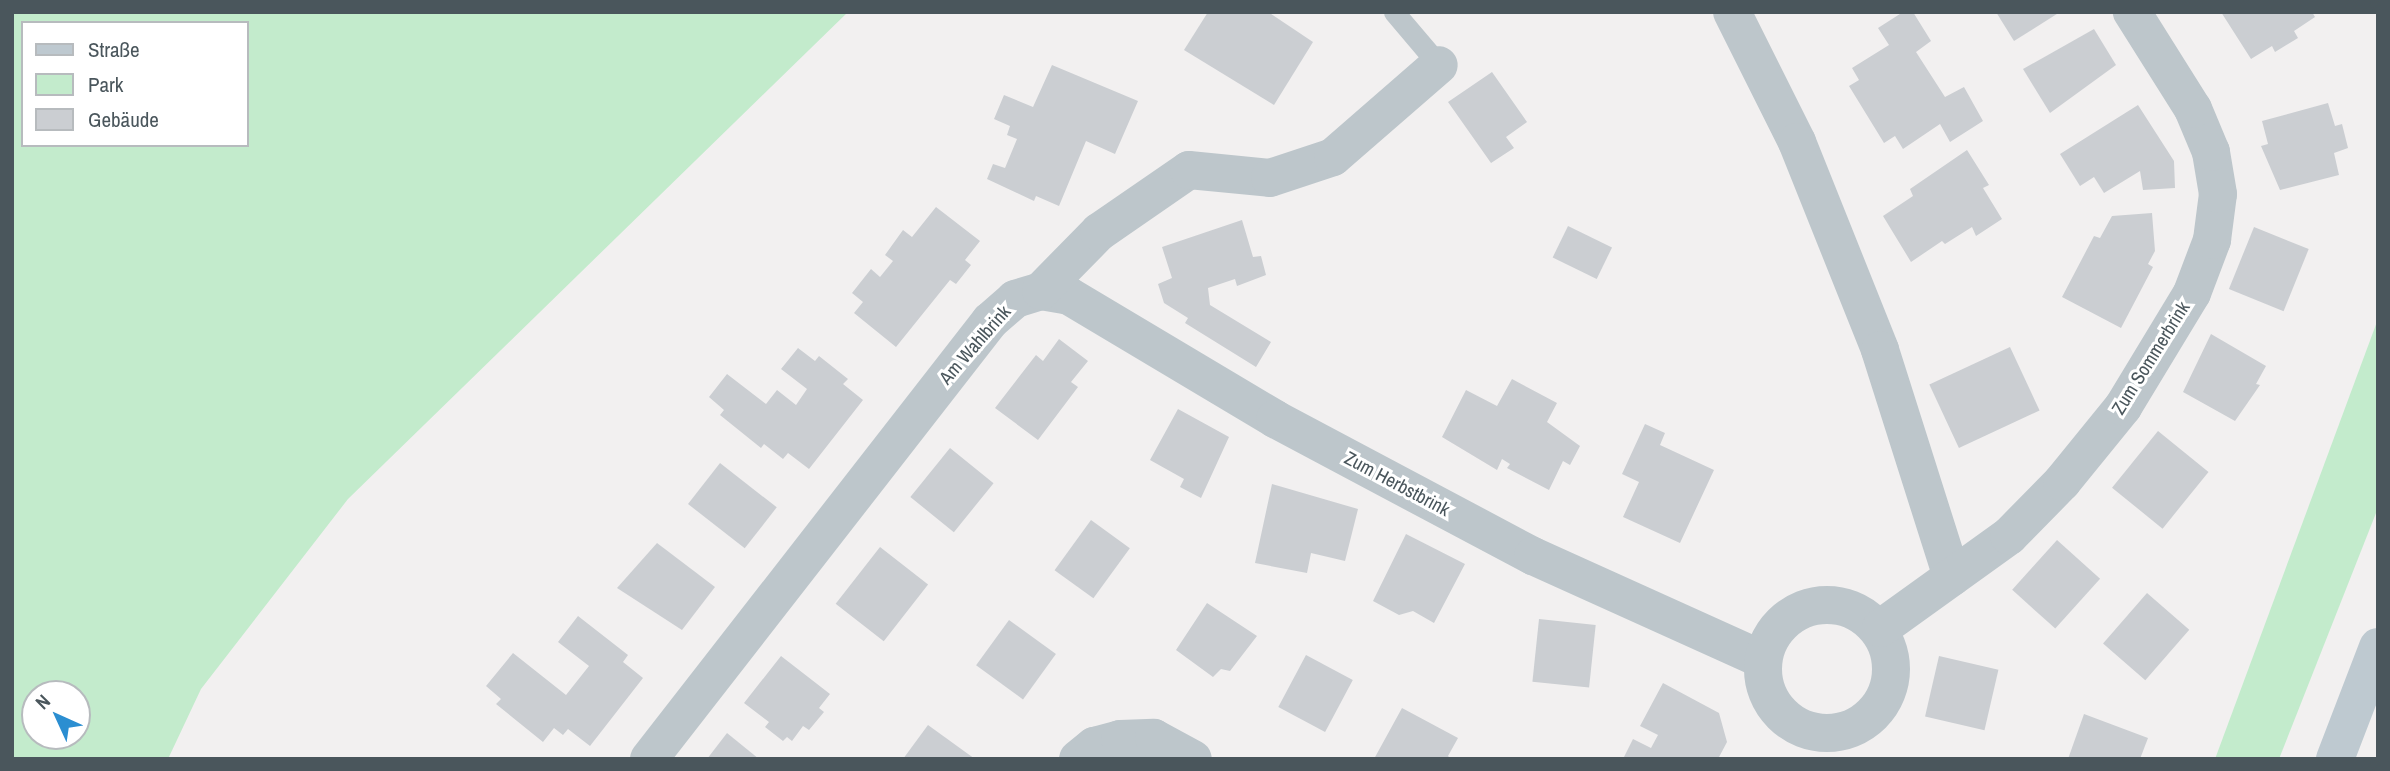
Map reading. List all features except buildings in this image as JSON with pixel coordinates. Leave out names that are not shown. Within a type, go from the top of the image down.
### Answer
[{"type":"main road","points":[[2335,759],[2378,647]]},
{"type":"street","points":[[1732,12],[1797,142],[1880,350],[1952,577]]},
{"type":"street","name":"Zum Sommerbrink","points":[[1881,628],[2009,536],[2062,482],[2123,407],[2192,293],[2211,240],[2218,194],[2211,152],[2193,109],[2132,12]]},
{"type":"street","name":"Am Wahlbrink","points":[[649,759],[990,321],[1015,299],[1041,291],[1099,232],[1189,170],[1270,178],[1333,157],[1439,65]]},
{"type":"street","name":"Zum Herbstbrink","points":[[1041,291],[1069,296],[1275,419],[1533,556],[1763,660]]},
{"type":"street","points":[[1817,605],[1845,607],[1881,628],[1891,669],[1886,696],[1854,728],[1825,746],[1779,713],[1765,688],[1763,660],[1778,626],[1798,611],[1817,605]]},
{"type":"street","points":[[1078,759],[1094,746],[1120,739],[1154,738],[1193,759]]},
{"type":"lane","points":[[1394,12],[1439,65]]},
{"type":"green space","points":[[12,12],[848,12],[348,499],[201,689],[168,759],[12,759]]},
{"type":"green space","points":[[2378,319],[2378,508],[2279,759],[2215,759]]}]
